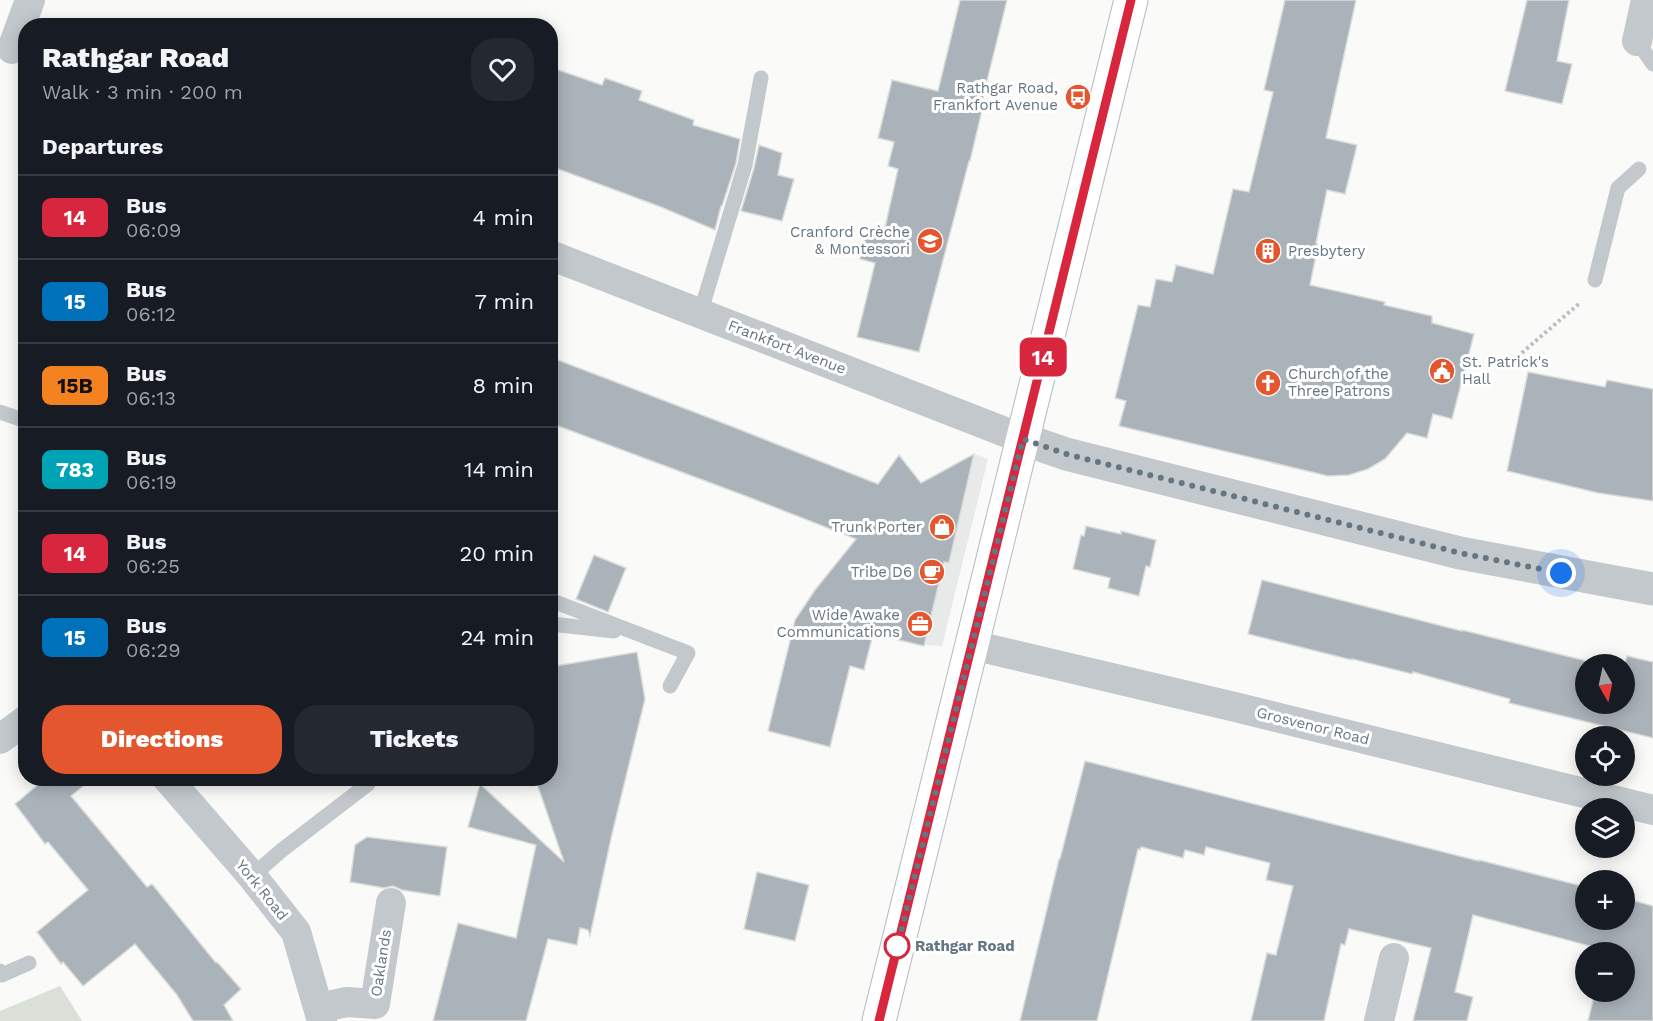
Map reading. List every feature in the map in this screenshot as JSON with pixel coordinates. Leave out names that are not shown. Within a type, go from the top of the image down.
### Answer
[{"type":"main road","points":[[879,1021],[1131,0]]},
{"type":"street","points":[[23,18],[30,0]]},
{"type":"street","points":[[1645,53],[1646,0]]},
{"type":"street","points":[[12,49],[18,33]]},
{"type":"street","name":"Frankfort Avenue","points":[[558,258],[1023,439]]},
{"type":"street","points":[[1023,439],[1066,454],[1460,553],[1653,589]]},
{"type":"street","name":"Grosvenor Road","points":[[972,645],[1653,810]]},
{"type":"street","points":[[0,739],[18,726]]},
{"type":"street","name":"York Road","points":[[173,786],[252,876],[296,932],[321,1014]]},
{"type":"street","name":"Oaklands","points":[[321,1014],[347,1002],[375,1004],[390,903]]},
{"type":"street","points":[[1379,1021],[1394,958]]},
{"type":"lane","points":[[700,314],[746,165],[761,78]]},
{"type":"lane","points":[[1595,279],[1618,188],[1640,169]]},
{"type":"lane","points":[[0,412],[18,418]]},
{"type":"lane","points":[[558,603],[688,653],[670,686]]},
{"type":"lane","points":[[558,625],[634,633]]},
{"type":"lane","points":[[252,876],[365,786]]},
{"type":"lane","points":[[0,970],[2,975],[28,963]]},
{"type":"path","points":[[1486,356],[1516,362],[1517,357],[1593,292],[1595,279]]},
{"type":"shaded area","points":[[974,454],[988,459],[942,646],[924,645],[798,616],[814,590],[859,537]]},
{"type":"shaded area","points":[[60,986],[82,1021],[0,1021],[0,1011]]},
{"type":"building","points":[[960,0],[1007,0],[970,161],[919,352],[857,337],[875,263],[860,259],[867,228],[884,232],[898,169],[888,166],[894,142],[878,138],[892,80],[938,91]]},
{"type":"building","name":"Church of the Three Patrons","points":[[1285,0],[1356,0],[1326,138],[1357,145],[1345,194],[1327,190],[1310,285],[1385,302],[1384,305],[1432,316],[1432,323],[1474,334],[1452,419],[1433,414],[1427,438],[1407,433],[1385,459],[1368,469],[1349,475],[1328,476],[1119,426],[1126,401],[1115,398],[1138,305],[1150,307],[1156,279],[1172,282],[1176,265],[1213,274],[1233,189],[1249,192],[1273,92],[1264,90]]},
{"type":"building","points":[[1527,0],[1569,0],[1557,61],[1572,64],[1562,104],[1505,91]]},
{"type":"building","points":[[558,70],[602,85],[605,78],[642,91],[639,100],[694,120],[693,125],[740,139],[736,163],[715,230],[661,207],[558,169]]},
{"type":"building","points":[[759,145],[782,153],[778,175],[794,179],[782,221],[741,211]]},
{"type":"building","points":[[558,360],[878,484],[899,455],[921,483],[974,454],[949,563],[944,562],[924,646],[873,634],[864,670],[850,666],[830,747],[768,731],[795,620],[815,590],[856,539],[558,426]]},
{"type":"building","points":[[1528,372],[1605,387],[1607,380],[1653,389],[1653,501],[1598,493],[1507,471]]},
{"type":"building","points":[[1086,526],[1121,534],[1121,531],[1156,540],[1150,567],[1146,566],[1139,596],[1108,588],[1110,578],[1073,569],[1081,535],[1084,536]]},
{"type":"building","points":[[594,555],[626,568],[608,612],[576,599]]},
{"type":"building","points":[[1262,580],[1575,658],[1575,714],[1635,714],[1635,658],[1653,662],[1653,738],[1635,734],[1635,726],[1604,726],[1509,703],[1510,699],[1413,672],[1412,674],[1248,634]]},
{"type":"building","points":[[637,652],[645,699],[590,936],[588,930],[580,928],[577,945],[548,939],[526,1021],[433,1021],[458,923],[516,938],[536,845],[468,827],[479,786],[482,786],[564,862],[538,786],[558,786],[558,666]]},
{"type":"building","points":[[1085,761],[1575,884],[1575,930],[1635,930],[1635,901],[1653,906],[1653,1021],[1588,1021],[1593,1002],[1635,1002],[1635,942],[1575,942],[1473,915],[1455,992],[1473,997],[1467,1021],[1413,1021],[1431,948],[1349,929],[1345,945],[1341,944],[1324,1021],[1251,1021],[1267,953],[1276,955],[1293,886],[1266,880],[1270,863],[1206,847],[1204,855],[1185,850],[1183,858],[1141,847],[1140,850],[1138,849],[1097,1021],[1020,1021]]},
{"type":"building","points":[[36,786],[83,786],[71,796],[147,887],[152,884],[216,963],[241,989],[224,1005],[233,1021],[193,1021],[177,995],[135,944],[83,986],[63,962],[61,964],[37,932],[88,890],[48,842],[45,844],[15,804]]},
{"type":"building","points":[[367,837],[447,847],[440,896],[402,890],[393,886],[384,888],[350,882],[355,845]]},
{"type":"building","points":[[757,872],[809,885],[795,941],[744,929]]},
{"type":"bus line","name":"14","points":[[879,1021],[1131,0]]},
{"type":"place","name":"Rathgar Road, Frankfort Avenue","points":[[1078,97]]},
{"type":"place","name":"Cranford Crèche & Montessori","points":[[930,241]]},
{"type":"place","name":"Presbytery","points":[[1268,251]]},
{"type":"place","name":"St. Patrick's Hall","points":[[1442,371]]},
{"type":"place","name":"Church of the Three Patrons","points":[[1268,383]]},
{"type":"place","name":"Trunk Porter","points":[[942,527]]},
{"type":"place","name":"Tribe D6","points":[[932,572]]},
{"type":"place","name":"Wide Awake Communications","points":[[920,624]]},
{"type":"place","name":"Rathgar Road","points":[[897,946]]},
{"type":"route","points":[[897,946],[897,948],[1023,439],[1066,454],[1460,553],[1561,573]]}]
